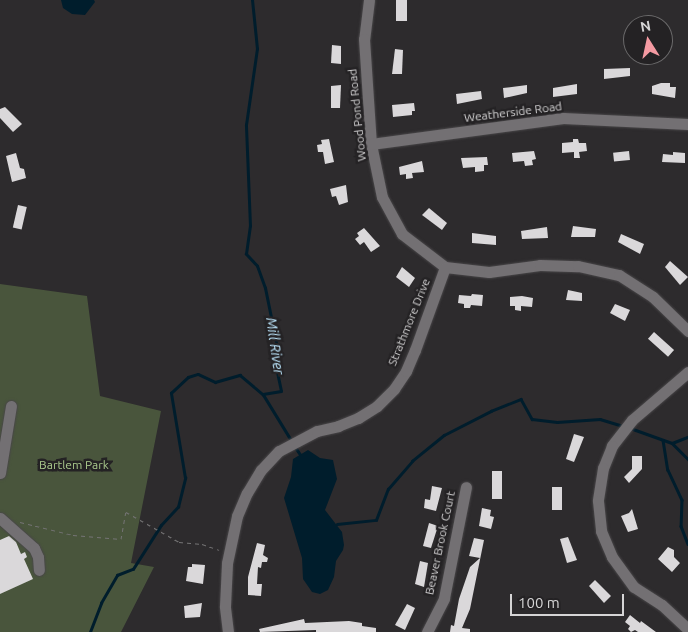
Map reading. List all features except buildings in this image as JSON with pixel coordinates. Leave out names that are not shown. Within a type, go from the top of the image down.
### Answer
[{"type":"street","name":"Wood Pond Road","points":[[369,0],[364,38],[371,144],[382,197],[402,234],[445,267]]},
{"type":"street","name":"Weatherside Road","points":[[371,144],[563,118],[688,124]]},
{"type":"street","points":[[445,267],[489,272],[540,265],[578,266],[619,275],[653,297],[688,331]]},
{"type":"street","name":"Strathmore Drive","points":[[228,632],[226,583],[229,552],[237,516],[247,493],[261,470],[279,451],[308,435],[358,418],[377,406],[394,389],[406,371],[415,350],[445,267]]},
{"type":"street","points":[[688,372],[632,420],[612,446],[603,468],[598,501],[601,531],[612,557],[634,587],[662,605],[688,629]]},
{"type":"street","points":[[0,473],[11,406]]},
{"type":"street","name":"Beaver Brook Court","points":[[428,632],[444,598],[466,487]]},
{"type":"street","points":[[2,521],[34,548],[38,557],[39,570]]},
{"type":"path","points":[[2,521],[27,522],[73,535],[120,539],[126,512],[179,542],[202,544],[229,552]]},
{"type":"green space","name":"Bartlem Park","points":[[0,284],[87,296],[100,396],[161,411],[131,563],[154,567],[121,632],[0,632]]},
{"type":"water","points":[[61,0],[94,0],[95,2],[85,15],[72,14],[63,8]]},
{"type":"water","points":[[308,450],[320,458],[333,460],[337,479],[325,510],[342,532],[344,545],[336,561],[334,577],[328,590],[320,594],[312,592],[303,579],[302,558],[284,498],[291,477],[293,459]]},
{"type":"waterway","name":"Mill River","points":[[90,632],[101,603],[117,575],[133,569],[161,525],[178,507],[185,478],[171,393],[188,377],[198,374],[215,382],[240,375],[263,394],[281,391],[275,362],[277,347],[265,288],[257,266],[246,254],[250,226],[246,125],[257,49],[252,0]]},
{"type":"waterway","points":[[263,394],[290,438]]},
{"type":"waterway","points":[[337,524],[376,520],[388,489],[412,461],[444,435],[491,411],[521,399],[532,419],[557,422],[600,419],[620,425]]},
{"type":"waterway","points":[[633,429],[672,443],[688,459]]},
{"type":"waterway","points":[[672,443],[688,437]]},
{"type":"waterway","points":[[663,440],[668,470],[682,500],[681,526],[688,544]]},
{"type":"waterway","points":[[296,448],[300,454]]}]
